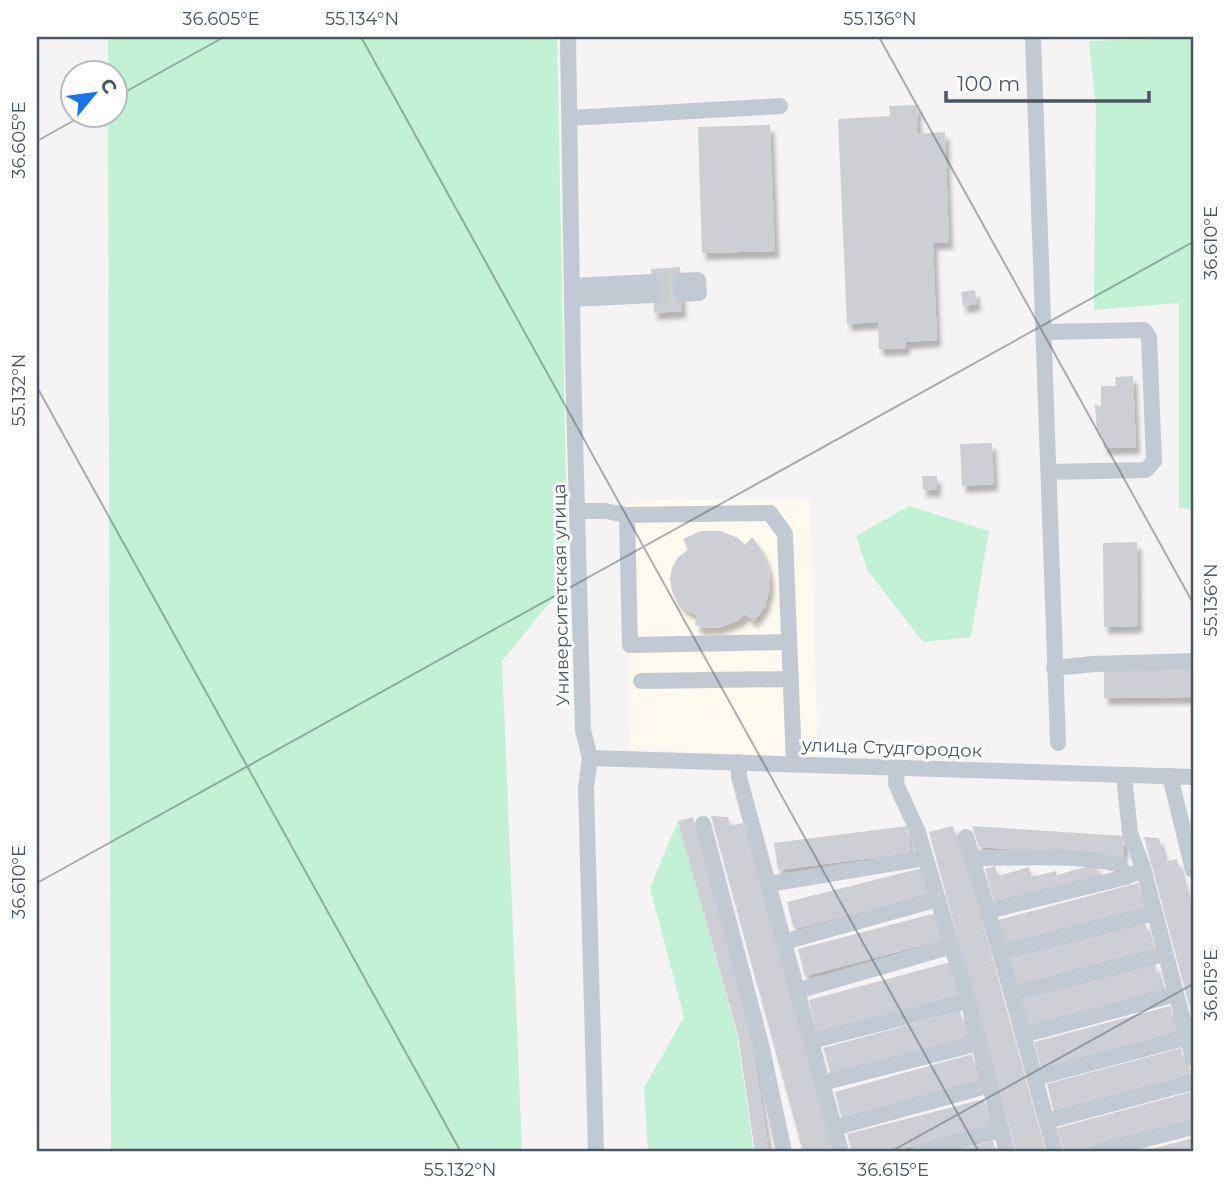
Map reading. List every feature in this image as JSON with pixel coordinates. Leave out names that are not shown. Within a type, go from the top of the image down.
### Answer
[{"type":"street","name":"Университетская улица","points":[[568,37],[583,730],[590,758],[586,788],[596,1152]]},
{"type":"street","points":[[1033,37],[1058,743]]},
{"type":"street","points":[[570,118],[780,106]]},
{"type":"street","points":[[572,293],[652,289]]},
{"type":"street","points":[[1044,332],[1144,330],[1149,337],[1154,461],[1146,470],[1049,472]]},
{"type":"street","points":[[578,511],[605,511],[627,515],[770,513],[785,534],[794,764]]},
{"type":"street","points":[[627,515],[630,645],[789,642]]},
{"type":"street","points":[[1054,668],[1193,661]]},
{"type":"street","points":[[641,681],[791,679]]},
{"type":"street","name":"улица Студгородок","points":[[590,758],[1193,777]]},
{"type":"street","points":[[739,762],[739,778],[841,1152]]},
{"type":"street","points":[[897,768],[895,784],[918,832],[968,1001],[1007,1152]]},
{"type":"street","points":[[1124,775],[1130,833],[1143,869],[1193,1058]]},
{"type":"street","points":[[1170,776],[1193,872]]},
{"type":"street","points":[[703,824],[761,1044],[784,1152]]},
{"type":"street","points":[[966,837],[1013,994],[1055,1152]]},
{"type":"street","points":[[769,884],[925,858]]},
{"type":"street","points":[[972,858],[1101,860],[1119,864],[1126,877]]},
{"type":"street","points":[[988,912],[1126,877],[1143,869]]},
{"type":"street","points":[[784,942],[938,899]]},
{"type":"street","points":[[1000,953],[1154,913]]},
{"type":"street","points":[[797,991],[952,946]]},
{"type":"street","points":[[1013,994],[1165,954]]},
{"type":"street","points":[[1023,1035],[1175,994]]},
{"type":"street","points":[[811,1041],[968,1001]]},
{"type":"street","points":[[1035,1078],[1188,1037]]},
{"type":"street","points":[[822,1083],[979,1043]]},
{"type":"street","points":[[1047,1121],[1193,1082]]},
{"type":"street","points":[[834,1128],[990,1085]]},
{"type":"street","points":[[1096,1152],[1193,1127]]},
{"type":"street","points":[[920,1152],[1001,1130]]},
{"type":"shaded area","points":[[810,499],[818,757],[629,749],[627,505],[642,500]]},
{"type":"green space","points":[[108,37],[557,37],[568,580],[502,661],[522,1152],[111,1152],[108,130],[130,130],[130,60],[108,60]]},
{"type":"green space","points":[[1193,38],[1193,509],[1179,508],[1179,303],[1094,310],[1096,109],[1089,41]]},
{"type":"green space","points":[[909,506],[989,531],[971,637],[923,642],[868,571],[856,536]]},
{"type":"green space","points":[[678,821],[737,1036],[754,1152],[648,1152],[644,1088],[684,1017],[650,888]]},
{"type":"building","points":[[917,105],[918,134],[945,132],[949,242],[933,243],[937,340],[906,342],[906,348],[879,349],[878,322],[847,324],[838,119],[890,116],[889,106]]},
{"type":"building","points":[[770,125],[775,251],[702,253],[698,127]]},
{"type":"building","points":[[680,267],[682,311],[654,313],[651,269]]},
{"type":"building","points":[[975,290],[977,304],[963,306],[961,292]]},
{"type":"building","points":[[1133,376],[1136,447],[1104,448],[1102,430],[1097,431],[1095,405],[1101,406],[1101,386],[1116,386],[1115,377]]},
{"type":"building","points":[[992,443],[994,484],[962,486],[960,444]]},
{"type":"building","points":[[922,476],[937,476],[937,490],[923,490]]},
{"type":"building","points":[[701,531],[720,531],[738,538],[745,545],[752,537],[763,552],[769,570],[770,588],[765,606],[754,621],[745,614],[739,620],[721,627],[702,628],[695,625],[697,615],[677,602],[670,579],[672,568],[678,557],[688,550],[683,539]]},
{"type":"building","points":[[1137,542],[1138,626],[1104,627],[1103,543]]},
{"type":"building","points":[[1193,667],[1193,697],[1104,698],[1104,668]]},
{"type":"building","points":[[711,816],[728,817],[730,826],[743,823],[833,1152],[803,1152]]},
{"type":"building","points":[[693,817],[751,1032],[769,1152],[755,1152],[738,1035],[678,821]]},
{"type":"building","points":[[907,826],[911,853],[778,870],[774,843]]},
{"type":"building","points":[[953,826],[1043,1152],[1016,1152],[929,832]]},
{"type":"building","points":[[972,826],[1125,836],[1123,857],[979,847]]},
{"type":"building","points":[[1144,837],[1159,838],[1165,862],[1177,859],[1193,918],[1193,1019]]},
{"type":"building","points":[[1096,864],[1099,878],[995,906],[985,869],[995,866],[998,876],[1029,867],[1032,877],[1056,871],[1057,875]]},
{"type":"building","points":[[922,868],[929,895],[794,929],[787,902]]},
{"type":"building","points":[[1138,883],[1145,910],[1005,947],[998,920]]},
{"type":"building","points":[[936,913],[943,940],[805,976],[798,949]]},
{"type":"building","points":[[1145,922],[1153,950],[1016,987],[1008,959]]},
{"type":"building","points":[[951,962],[960,996],[817,1034],[809,1000]]},
{"type":"building","points":[[1155,964],[1163,993],[1029,1029],[1021,1000]]},
{"type":"building","points":[[1170,1006],[1177,1032],[1041,1068],[1034,1042]]},
{"type":"building","points":[[960,1011],[967,1037],[831,1075],[823,1048]]},
{"type":"building","points":[[1181,1048],[1188,1076],[1054,1112],[1047,1084]]},
{"type":"building","points":[[972,1054],[979,1081],[842,1119],[835,1092]]},
{"type":"building","points":[[1191,1092],[1193,1120],[1074,1152],[1064,1152],[1057,1128]]},
{"type":"building","points":[[984,1099],[991,1127],[890,1152],[852,1152],[847,1134]]},
{"type":"building","points":[[1193,1138],[1193,1152],[1144,1152],[1144,1151]]},
{"type":"building","points":[[993,1141],[996,1152],[955,1152],[955,1151]]},
{"type":"tunnel","points":[[652,282],[680,281]]},
{"type":"tunnel","points":[[653,295],[681,294]]}]
